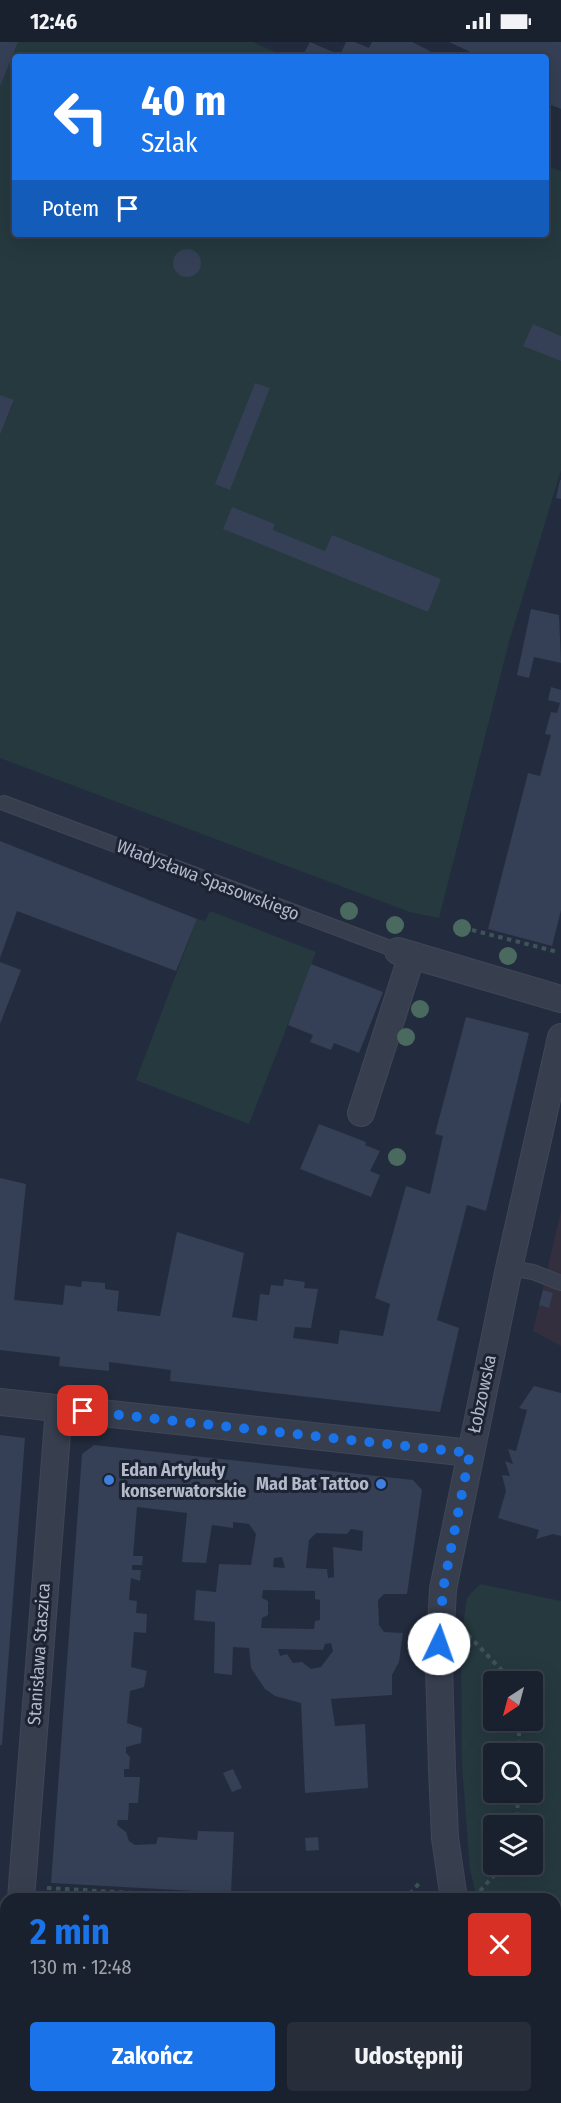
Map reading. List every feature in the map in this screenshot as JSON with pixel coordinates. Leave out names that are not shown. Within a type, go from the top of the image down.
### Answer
[{"type":"street","name":"Władysława Spasowskiego","points":[[405,953],[561,999]]},
{"type":"street","points":[[361,1113],[405,953]]},
{"type":"street","name":"Łobzowska","points":[[453,1893],[446,1838],[439,1622],[470,1453],[561,1037]]},
{"type":"street","points":[[0,1402],[470,1453]]},
{"type":"street","name":"Stanisława Staszica","points":[[21,1893],[59,1408]]},
{"type":"lane","name":"Władysława Spasowskiego","points":[[4,803],[405,953]]},
{"type":"lane","points":[[509,1268],[533,1272],[561,1283]]},
{"type":"path","points":[[472,930],[520,940],[558,952]]},
{"type":"path","points":[[464,1630],[503,1671]]},
{"type":"path","points":[[479,1893],[495,1875]]},
{"type":"path","points":[[411,1893],[420,1882]]},
{"type":"path","points":[[47,1888],[132,1893]]},
{"type":"shaded area","points":[[18,42],[253,42],[279,54],[13,54]]},
{"type":"shaded area","points":[[12,57],[12,237],[549,237],[549,167],[561,171],[561,470],[509,642],[439,918],[410,912],[0,758],[0,435],[14,401],[0,395],[0,87]]},
{"type":"shaded area","points":[[210,911],[316,952],[249,1124],[136,1080],[197,919],[205,921]]},
{"type":"shaded area","points":[[561,1211],[561,1346],[533,1331]]},
{"type":"shaded area","points":[[480,1584],[561,1601],[561,1893],[476,1893],[470,1869],[462,1766],[461,1638],[467,1598]]},
{"type":"building","points":[[0,42],[18,42],[12,54],[0,87]]},
{"type":"building","points":[[310,42],[338,54],[304,54]]},
{"type":"building","points":[[346,42],[355,42],[369,48],[372,42],[412,42],[430,51],[429,54],[340,54]]},
{"type":"building","points":[[449,42],[561,42],[561,109],[549,104],[549,54],[475,54]]},
{"type":"building","points":[[187,249],[197,253],[201,263],[197,273],[187,277],[177,273],[173,263],[177,253]]},
{"type":"building","points":[[533,324],[561,336],[561,361],[523,346]]},
{"type":"building","points":[[255,383],[270,388],[230,490],[215,484]]},
{"type":"building","points":[[0,395],[14,400],[0,435]]},
{"type":"building","points":[[561,480],[561,499],[556,498]]},
{"type":"building","points":[[232,507],[275,524],[273,530],[325,551],[332,535],[441,579],[428,612],[223,529]]},
{"type":"building","points":[[531,609],[559,615],[561,663],[534,657],[529,678],[517,675]]},
{"type":"building","points":[[551,687],[561,690],[561,910],[552,946],[488,929],[528,773],[540,776],[551,735],[545,734],[551,712],[557,713],[560,703],[548,700]]},
{"type":"building","points":[[0,841],[197,919],[176,971],[17,911],[0,958]]},
{"type":"building","points":[[0,962],[21,970],[0,1024]]},
{"type":"building","points":[[311,964],[383,992],[359,1053],[334,1043],[331,1050],[310,1042],[313,1035],[288,1025]]},
{"type":"building","points":[[466,1017],[529,1033],[486,1211],[467,1205],[437,1320],[459,1328],[440,1412],[170,1381],[171,1370],[109,1362],[109,1371],[59,1366],[60,1357],[0,1350],[0,1178],[26,1184],[14,1300],[63,1305],[65,1285],[81,1287],[82,1281],[105,1283],[105,1289],[119,1291],[117,1311],[160,1316],[177,1232],[244,1253],[232,1317],[257,1321],[260,1294],[269,1295],[271,1285],[283,1286],[284,1279],[305,1282],[304,1288],[318,1289],[311,1328],[295,1327],[293,1338],[338,1344],[340,1330],[383,1336],[390,1304],[375,1298],[406,1186],[430,1194],[443,1136],[435,1134]]},
{"type":"building","points":[[319,1124],[366,1142],[365,1145],[380,1151],[370,1171],[380,1175],[371,1197],[300,1169]]},
{"type":"building","points":[[543,1290],[553,1293],[549,1308],[539,1305]]},
{"type":"building","points":[[534,1386],[561,1393],[561,1536],[553,1534],[536,1539],[539,1530],[498,1518],[506,1491],[502,1475],[510,1476],[505,1461],[513,1464],[508,1449],[516,1451],[527,1410],[519,1408]]},
{"type":"building","points":[[0,1435],[25,1438],[2,1745],[0,1745]]},
{"type":"building","points":[[94,1445],[413,1480],[422,1490],[407,1594],[384,1594],[378,1600],[379,1625],[384,1632],[403,1633],[399,1662],[392,1675],[392,1695],[331,1699],[335,1726],[365,1724],[368,1788],[305,1793],[301,1703],[275,1696],[265,1689],[251,1668],[249,1648],[233,1647],[232,1675],[214,1673],[215,1622],[194,1620],[196,1590],[216,1592],[219,1564],[251,1565],[256,1534],[249,1524],[233,1522],[233,1528],[212,1525],[206,1563],[182,1562],[187,1513],[137,1507],[133,1556],[143,1556],[142,1565],[132,1565],[132,1570],[141,1570],[140,1581],[131,1578],[129,1600],[137,1601],[136,1613],[147,1614],[146,1633],[134,1632],[131,1667],[147,1671],[144,1687],[130,1691],[127,1723],[142,1728],[141,1743],[126,1747],[126,1753],[130,1757],[129,1769],[124,1769],[124,1777],[140,1777],[138,1803],[129,1803],[128,1820],[118,1820],[117,1825],[126,1832],[129,1841],[135,1845],[156,1844],[158,1837],[197,1840],[198,1831],[234,1832],[231,1893],[51,1883],[82,1454]],"holes":[[[351,1529],[363,1531],[362,1551],[333,1547],[334,1577],[328,1578],[327,1569],[306,1568],[309,1540],[316,1533],[347,1534]],[[282,1557],[285,1568],[273,1567],[274,1558]],[[263,1590],[315,1591],[315,1599],[320,1600],[320,1620],[315,1621],[314,1629],[261,1628],[262,1618],[268,1615],[268,1601],[262,1598]],[[331,1643],[333,1651],[321,1667],[311,1669],[302,1662],[293,1663],[287,1654],[280,1656],[278,1649],[323,1650],[325,1644]]]},
{"type":"building","points":[[233,1769],[242,1788],[232,1792],[223,1773]]},
{"type":"building","points":[[318,1837],[319,1850],[306,1851],[305,1838]]},
{"type":"place","name":"Edan Artykuły konserwatorskie","points":[[109,1480]]},
{"type":"place","name":"Mad Bat Tattoo","points":[[381,1484]]},
{"type":"route","points":[[83,1411],[470,1453],[443,1589],[439,1644]]}]
